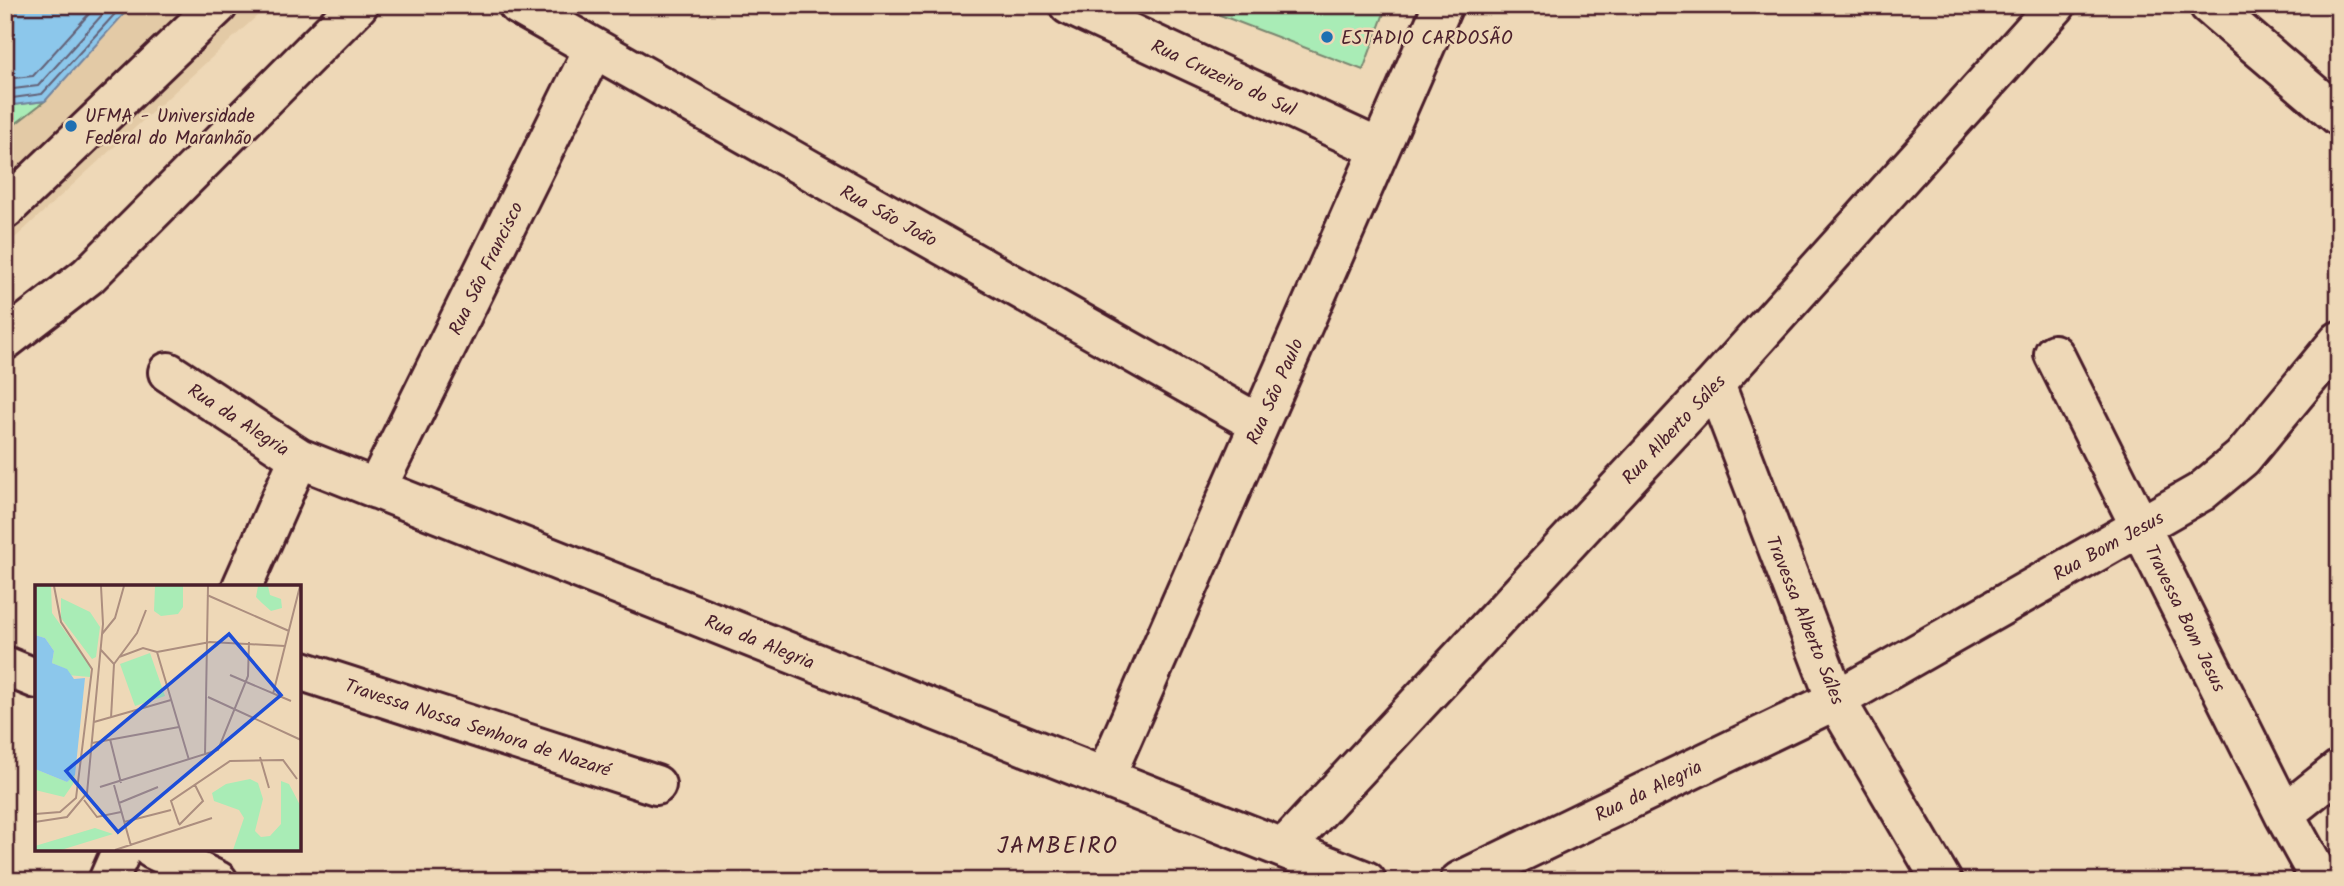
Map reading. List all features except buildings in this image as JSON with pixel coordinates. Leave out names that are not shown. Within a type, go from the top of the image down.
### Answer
[{"type":"street","points":[[5,209],[218,5]]},
{"type":"street","points":[[5,341],[88,276],[358,5]]},
{"type":"street","name":"Rua Cruzeiro do Sul","points":[[1069,5],[1380,149]]},
{"type":"street","name":"Rua São Paulo","points":[[1105,777],[1443,5]]},
{"type":"street","name":"Rua Alberto Sáles","points":[[1284,848],[1715,384],[2056,5]]},
{"type":"street","points":[[2209,5],[2339,116]]},
{"type":"street","name":"Rua São João","points":[[539,10],[594,48],[1259,424]]},
{"type":"street","name":"Rua São Francisco","points":[[376,489],[594,48]]},
{"type":"street","name":"Rua Bom Jesus","points":[[1836,700],[2201,492],[2242,458],[2339,341]]},
{"type":"street","name":"Travessa Bom Jesus","points":[[2054,354],[2284,814],[2321,881]]},
{"type":"street","name":"Rua da Alegria","points":[[168,372],[299,458],[1366,881]]},
{"type":"street","name":"Travessa Alberto Sáles","points":[[1715,384],[1836,700],[1942,881]]},
{"type":"street","points":[[243,585],[299,458]]},
{"type":"street","points":[[5,666],[35,678]]},
{"type":"street","name":"Travessa Nossa Senhora de Nazaré","points":[[301,671],[656,785]]},
{"type":"street","name":"Rua da Alegria","points":[[1460,881],[1836,700]]},
{"type":"street","points":[[2284,814],[2339,770]]},
{"type":"street","points":[[108,881],[121,851]]},
{"type":"street","points":[[156,851],[218,881]]},
{"type":"shaded area","name":"UFMA - Universidade Federal do Maranhão","points":[[5,5],[269,5],[5,247]]},
{"type":"green space","name":"ESTADIO CARDOSÃO","points":[[1194,5],[1387,5],[1363,70]]},
{"type":"green space","points":[[45,101],[5,132],[5,106]]},
{"type":"water","points":[[5,5],[132,5],[45,101],[5,106]]},
{"type":"place","name":"ESTADIO CARDOSÃO","points":[[1327,37]]},
{"type":"place","name":"UFMA - Universidade Federal do Maranhão","points":[[71,126]]},
{"type":"district","name":"JAMBEIRO","points":[[1058,845]]}]
